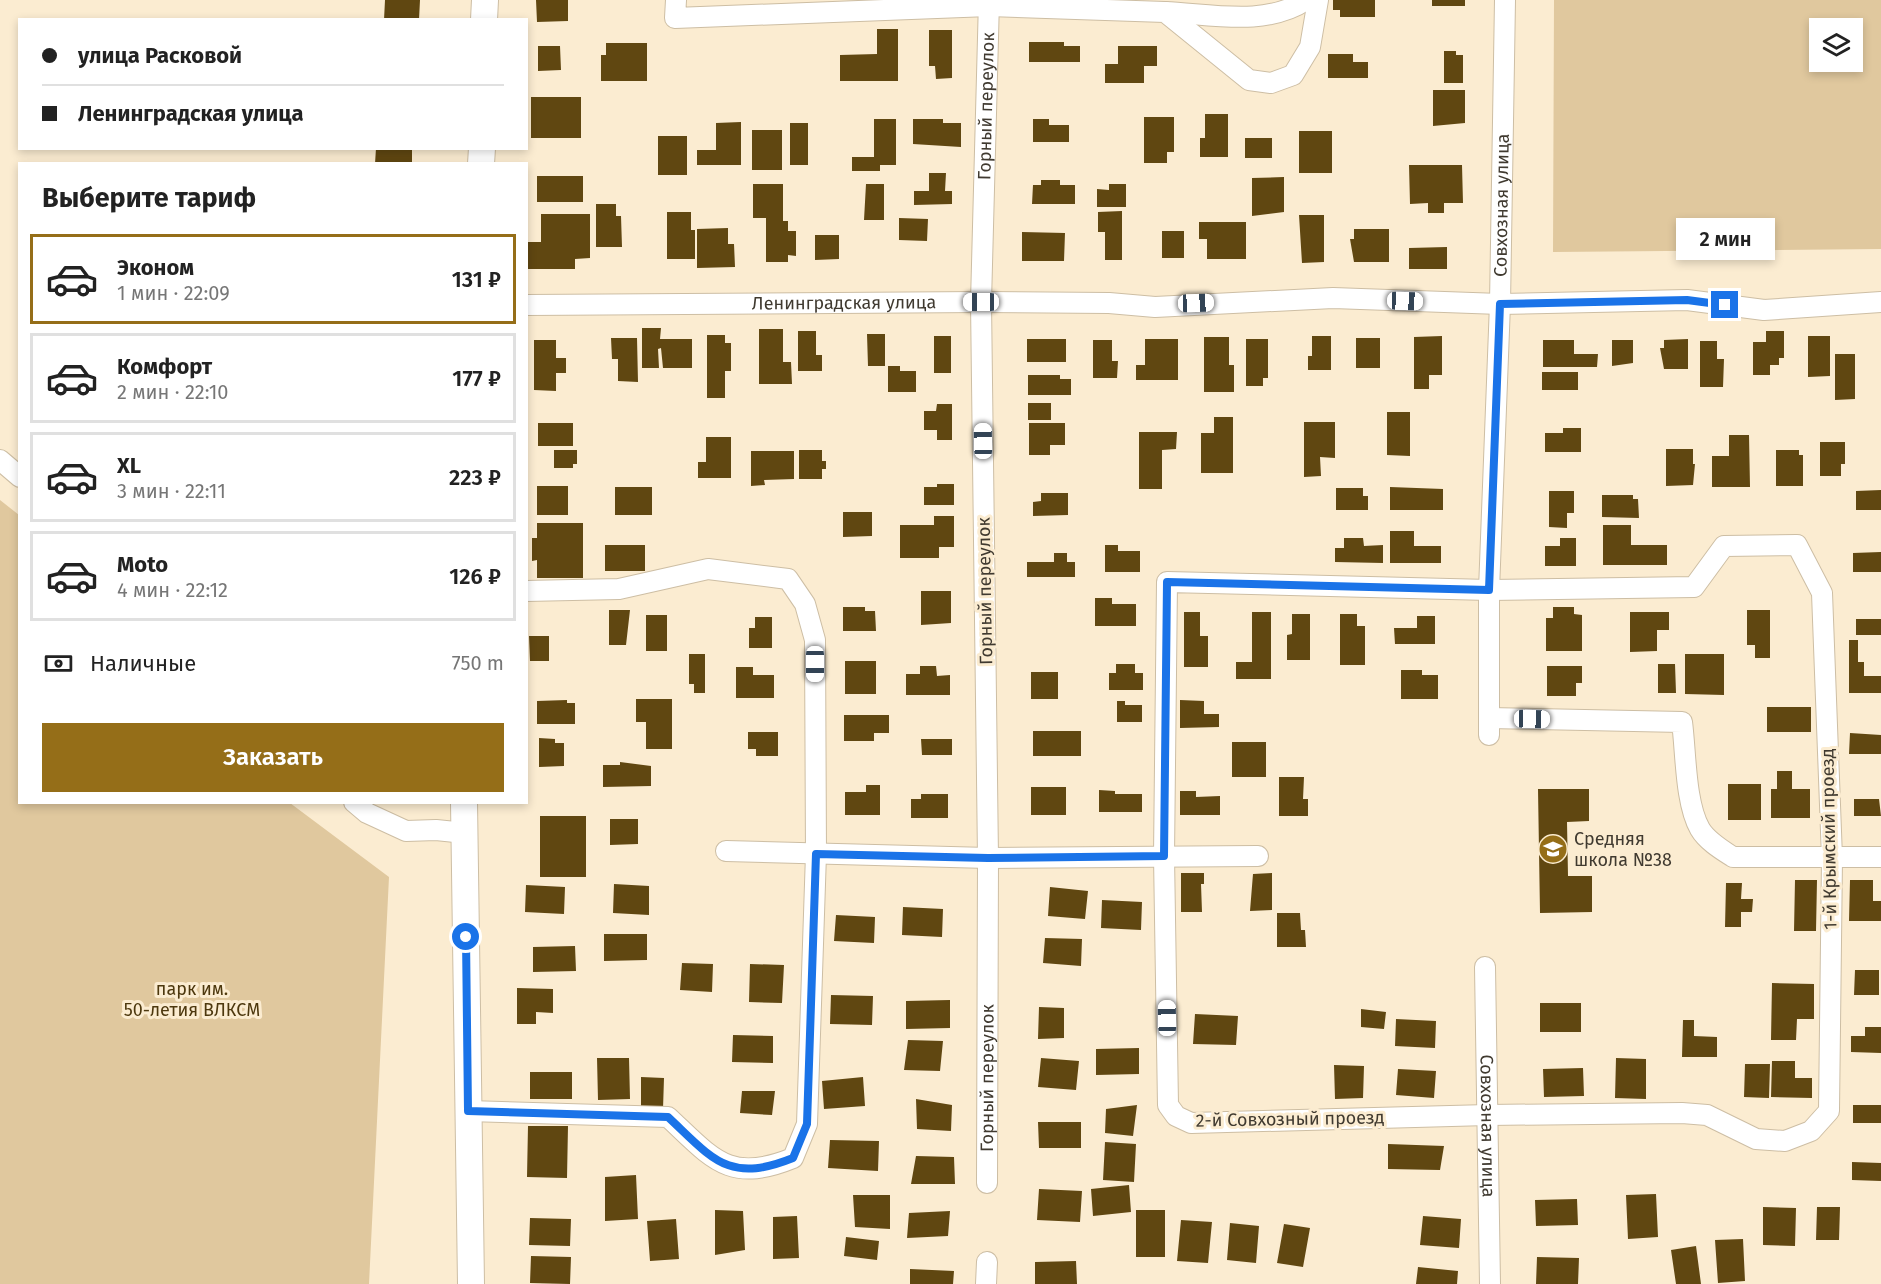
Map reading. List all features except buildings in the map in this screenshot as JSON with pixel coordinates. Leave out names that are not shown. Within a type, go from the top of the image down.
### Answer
[{"type":"street","points":[[484,18],[485,0]]},
{"type":"street","points":[[676,0],[675,18],[988,3],[1243,16],[1272,15],[1306,0]]},
{"type":"street","points":[[1166,12],[1249,80],[1271,83],[1293,75],[1310,47],[1318,0]]},
{"type":"street","name":"Совхозная улица","points":[[1505,0],[1500,304],[1489,590],[1489,726],[1682,722],[1692,803],[1701,830],[1717,847],[1733,857],[1832,858]]},
{"type":"street","name":"Горный переулок","points":[[987,1183],[988,858],[981,302],[988,3]]},
{"type":"street","name":"Ленинградская улица","points":[[528,305],[981,302],[1109,303],[1155,307],[1334,298],[1500,304],[1687,300],[1764,310],[1881,303]]},
{"type":"street","points":[[0,460],[18,475]]},
{"type":"street","name":"1-й Крымский проезд","points":[[1488,1115],[1707,1115],[1756,1139],[1785,1141],[1811,1131],[1829,1111],[1832,858],[1822,593],[1797,545],[1724,546],[1694,588],[1489,590]]},
{"type":"street","points":[[468,1111],[668,1117],[712,1158],[738,1169],[767,1169],[793,1158],[807,1124],[816,854],[815,640],[805,604],[788,579],[708,569],[619,589],[528,591]]},
{"type":"street","name":"2-й Совхозный проезд","points":[[1488,1115],[1191,1123],[1176,1116],[1168,1105],[1164,856],[1167,582],[1489,590]]},
{"type":"street","points":[[356,804],[367,813],[406,831],[436,830],[465,833]]},
{"type":"street","points":[[464,804],[471,1284]]},
{"type":"street","points":[[726,851],[988,858],[1258,856]]},
{"type":"street","points":[[1832,858],[1881,857]]},
{"type":"street","name":"Совхозная улица","points":[[1485,967],[1490,1284]]},
{"type":"street","points":[[986,1284],[987,1262]]},
{"type":"green space","points":[[1554,0],[1881,0],[1881,249],[1553,252]]},
{"type":"green space","name":"парк им. 50-летия ВЛКСМ","points":[[0,500],[18,514],[18,804],[291,804],[389,877],[369,1284],[0,1284]]},
{"type":"place","name":"Средняя школа №38","points":[[1553,849]]},
{"type":"route","points":[[466,937],[468,1111],[668,1117],[712,1158],[738,1169],[767,1169],[793,1158],[807,1124],[816,854],[988,858],[1164,856],[1167,582],[1489,590],[1500,304],[1687,300],[1725,305]]}]
